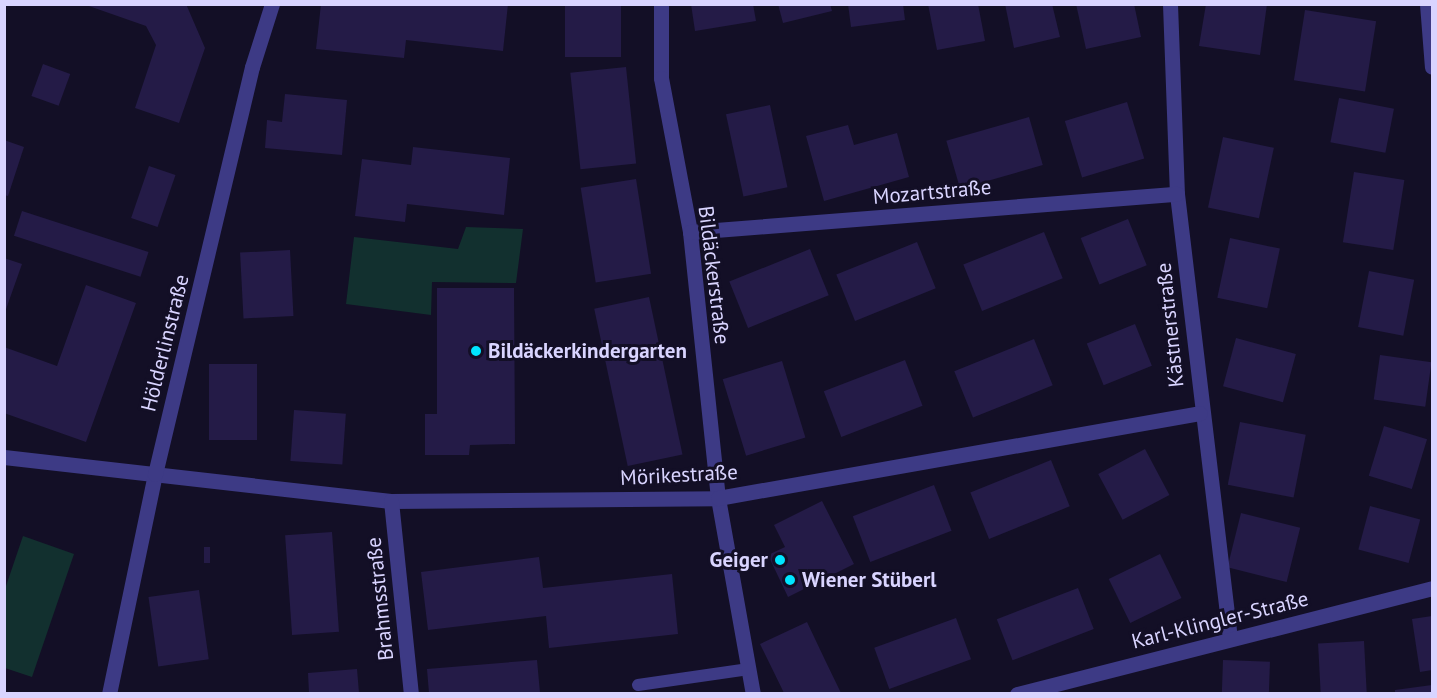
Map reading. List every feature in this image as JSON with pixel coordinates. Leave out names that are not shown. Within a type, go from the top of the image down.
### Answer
[{"type":"street","name":"Hölderlinstraße","points":[[109,693],[155,474],[252,67],[272,4]]},
{"type":"street","name":"Bildäckerstraße","points":[[661,4],[661,78],[690,232],[718,498],[753,693]]},
{"type":"street","name":"Kästnerstraße","points":[[1170,4],[1177,194],[1200,412],[1230,639]]},
{"type":"street","points":[[1427,4],[1432,67]]},
{"type":"street","name":"Mozartstraße","points":[[690,232],[1177,194]]},
{"type":"street","name":"Mörikestraße","points":[[4,457],[391,501],[718,498],[1200,412]]},
{"type":"street","name":"Brahmsstraße","points":[[391,501],[411,693]]},
{"type":"street","name":"Karl-Klingler-Straße","points":[[1017,693],[1432,588]]},
{"type":"lane","points":[[638,685],[749,669]]},
{"type":"green space","points":[[466,227],[523,229],[516,283],[432,282],[431,315],[346,304],[354,237],[458,249]]},
{"type":"green space","points":[[23,536],[74,554],[32,677],[5,668],[5,589]]},
{"type":"building","points":[[186,4],[205,48],[179,123],[135,108],[156,45],[146,26],[86,5]]},
{"type":"building","points":[[321,4],[508,4],[503,51],[406,40],[404,58],[316,49]]},
{"type":"building","points":[[565,4],[621,4],[621,57],[565,57]]},
{"type":"building","points":[[691,4],[753,4],[756,21],[695,31]]},
{"type":"building","points":[[778,4],[830,4],[832,11],[783,23]]},
{"type":"building","points":[[848,4],[903,4],[905,20],[851,27]]},
{"type":"building","points":[[928,4],[978,4],[985,41],[937,50]]},
{"type":"building","points":[[1005,4],[1052,4],[1060,37],[1014,48]]},
{"type":"building","points":[[1076,4],[1134,4],[1141,37],[1086,49]]},
{"type":"building","points":[[1206,4],[1267,4],[1260,55],[1199,46]]},
{"type":"building","points":[[1305,10],[1376,21],[1365,91],[1294,80]]},
{"type":"building","points":[[43,64],[70,74],[59,106],[31,96]]},
{"type":"building","points":[[626,67],[636,163],[580,169],[570,73]]},
{"type":"building","points":[[285,94],[347,100],[342,155],[265,148],[267,120],[282,122]]},
{"type":"building","points":[[1339,98],[1394,109],[1385,153],[1330,142]]},
{"type":"building","points":[[1127,102],[1144,158],[1082,177],[1065,121]]},
{"type":"building","points":[[770,105],[787,187],[743,197],[726,114]]},
{"type":"building","points":[[1029,117],[1043,165],[960,189],[946,141]]},
{"type":"building","points":[[848,125],[854,145],[897,133],[909,177],[824,201],[806,136]]},
{"type":"building","points":[[1223,137],[1274,148],[1259,218],[1208,207]]},
{"type":"building","points":[[4,140],[24,147],[8,196],[4,195]]},
{"type":"building","points":[[413,147],[510,158],[504,215],[407,204],[405,222],[355,216],[362,159],[411,165]]},
{"type":"building","points":[[149,166],[175,175],[158,227],[131,218]]},
{"type":"building","points":[[1354,172],[1404,180],[1393,250],[1343,242]]},
{"type":"building","points":[[636,179],[651,274],[596,283],[581,188]]},
{"type":"building","points":[[22,211],[148,252],[140,277],[14,236]]},
{"type":"building","points":[[1128,219],[1147,265],[1099,284],[1081,238]]},
{"type":"building","points":[[1044,232],[1063,278],[982,311],[963,265]]},
{"type":"building","points":[[1230,238],[1280,249],[1267,308],[1217,298]]},
{"type":"building","points":[[917,242],[936,288],[855,321],[836,275]]},
{"type":"building","points":[[810,249],[829,295],[748,328],[729,282]]},
{"type":"building","points":[[290,250],[293,316],[244,319],[240,253]]},
{"type":"building","points":[[4,258],[22,264],[5,312],[4,312]]},
{"type":"building","points":[[1369,271],[1414,280],[1403,336],[1358,327]]},
{"type":"building","points":[[86,285],[136,303],[86,442],[4,413],[4,347],[57,366]]},
{"type":"building","name":"Bildäckerkindergarten","points":[[437,288],[514,288],[515,444],[470,445],[469,455],[425,455],[425,414],[437,414]]},
{"type":"building","points":[[649,297],[682,454],[628,466],[594,309]]},
{"type":"building","points":[[1135,324],[1152,366],[1104,385],[1087,343]]},
{"type":"building","points":[[1236,338],[1296,354],[1283,402],[1223,386]]},
{"type":"building","points":[[1034,339],[1053,385],[973,418],[954,371]]},
{"type":"building","points":[[1380,355],[1431,362],[1425,407],[1374,400]]},
{"type":"building","points":[[905,360],[923,406],[841,437],[824,391]]},
{"type":"building","points":[[782,361],[805,438],[746,456],[723,379]]},
{"type":"building","points":[[209,364],[257,364],[257,440],[209,440]]},
{"type":"building","points":[[294,410],[346,414],[342,465],[290,461]]},
{"type":"building","points":[[1240,422],[1306,435],[1294,498],[1228,485]]},
{"type":"building","points":[[1384,426],[1427,439],[1412,489],[1369,476]]},
{"type":"building","points":[[1145,449],[1169,495],[1123,520],[1098,474]]},
{"type":"building","points":[[1051,460],[1070,506],[989,539],[970,493]]},
{"type":"building","points":[[934,485],[952,531],[870,562],[853,516]]},
{"type":"building","points":[[822,501],[854,564],[788,597],[768,555],[785,547],[774,525]]},
{"type":"building","points":[[1370,506],[1420,519],[1409,563],[1358,549]]},
{"type":"building","points":[[1241,513],[1300,528],[1287,582],[1227,567]]},
{"type":"building","points":[[332,532],[339,632],[292,635],[285,535]]},
{"type":"building","points":[[204,547],[210,547],[210,563],[204,563]]},
{"type":"building","points":[[1160,554],[1181,598],[1130,623],[1109,579]]},
{"type":"building","points":[[539,557],[543,588],[672,574],[678,634],[549,648],[546,616],[428,630],[421,572]]},
{"type":"building","points":[[1078,588],[1094,629],[1013,660],[997,619]]},
{"type":"building","points":[[199,590],[209,659],[158,666],[148,597]]},
{"type":"building","points":[[1432,616],[1432,670],[1420,672],[1412,619]]},
{"type":"building","points":[[956,618],[971,659],[889,689],[874,648]]},
{"type":"building","points":[[807,622],[841,693],[784,693],[760,644]]},
{"type":"building","points":[[1364,641],[1367,693],[1321,694],[1318,643]]},
{"type":"building","points":[[537,660],[540,693],[429,693],[427,669]]},
{"type":"building","points":[[1223,660],[1270,662],[1269,694],[1222,693]]},
{"type":"building","points":[[357,669],[359,693],[309,693],[308,673]]},
{"type":"building","points":[[1432,685],[1432,693],[1395,693],[1395,690]]},
{"type":"place","name":"Bildäckerkindergarten","points":[[476,351]]},
{"type":"place","name":"Geiger","points":[[780,560]]},
{"type":"place","name":"Wiener Stüberl","points":[[790,580]]}]
